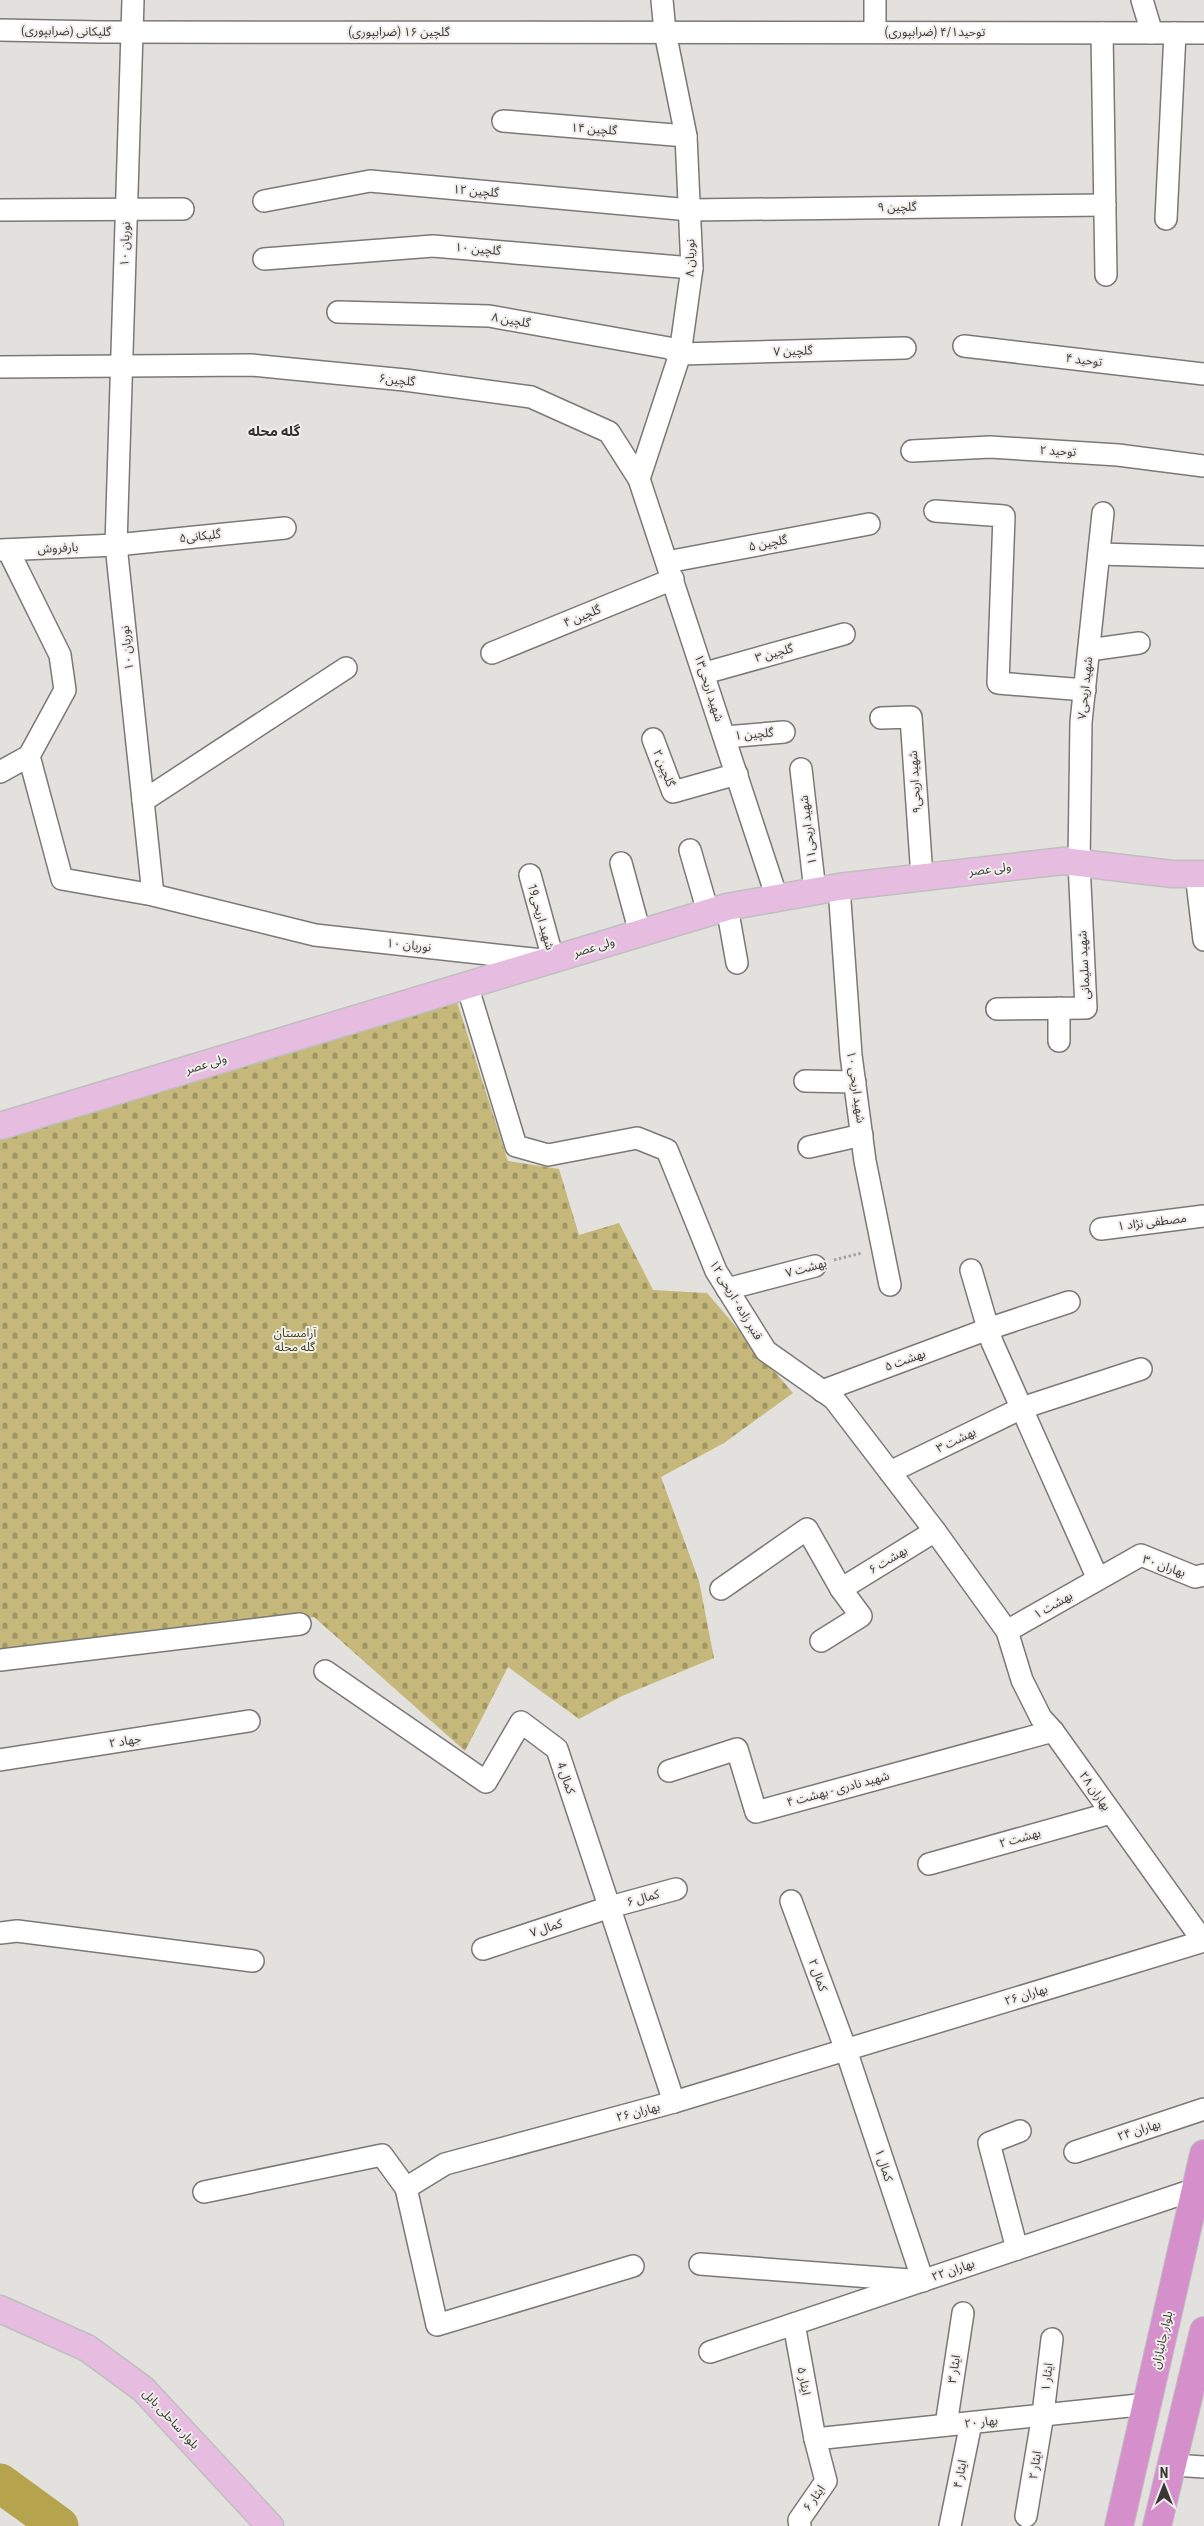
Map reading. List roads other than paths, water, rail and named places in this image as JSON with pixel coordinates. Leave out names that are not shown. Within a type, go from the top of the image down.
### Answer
[{"type":"highway","name":"بلوار جانبازان","points":[[1119,2526],[1204,2154]]},
{"type":"highway","points":[[1157,2526],[1204,2332]]},
{"type":"main road","name":"ولی عصر","points":[[0,1126],[718,909],[827,889],[1063,861],[1172,874],[1200,874]]},
{"type":"main road","name":"بلوار ساحلی بابل","points":[[0,2310],[87,2348],[143,2390],[270,2526]]},
{"type":"street","name":"نوریان ۱۰","points":[[133,0],[116,545],[153,895],[314,935],[550,960]]},
{"type":"street","name":"نوریان ۸","points":[[639,479],[680,354],[692,268],[686,136],[665,32],[662,0]]},
{"type":"street","points":[[875,0],[875,32]]},
{"type":"street","points":[[1142,0],[1152,32]]},
{"type":"street","name":"گلیکانی (ضرابپوری)","points":[[0,30],[132,32]]},
{"type":"street","name":"گلچین ۱۶ (ضرابپوری)","points":[[132,32],[665,32]]},
{"type":"street","name":"توحید۴/۱ (ضرابپوری)","points":[[665,32],[1204,33]]},
{"type":"street","points":[[1102,32],[1106,275]]},
{"type":"street","points":[[1166,219],[1175,32]]},
{"type":"street","name":"گلچین ۱۴","points":[[503,122],[686,136]]},
{"type":"street","name":"گلچین ۱۲","points":[[264,201],[370,181],[690,210]]},
{"type":"street","name":"گلچین ۹","points":[[690,210],[1105,205]]},
{"type":"street","points":[[0,210],[182,209]]},
{"type":"street","name":"گلچین ۱۰","points":[[264,259],[433,246],[692,268]]},
{"type":"street","name":"گلچین ۸","points":[[338,312],[489,316],[669,348],[680,354]]},
{"type":"street","name":"توحید ۴","points":[[964,346],[1204,374]]},
{"type":"street","name":"گلچین ۷","points":[[680,354],[905,348]]},
{"type":"street","name":"گلچین۶","points":[[0,367],[250,365],[405,380],[531,397],[609,432],[639,479]]},
{"type":"street","name":"توحید ۲","points":[[912,452],[990,447],[1118,455],[1204,466]]},
{"type":"street","name":"شهید اریحی۱۳","points":[[639,479],[705,673],[777,898]]},
{"type":"street","points":[[934,511],[1004,516],[998,683],[1085,690]]},
{"type":"street","name":"شهید اریحی۷","points":[[1079,862],[1082,722],[1103,513]]},
{"type":"street","name":"گلچین ۵","points":[[670,570],[869,524]]},
{"type":"street","name":"گلیکانی۵","points":[[116,545],[285,528]]},
{"type":"street","name":"بارفروش","points":[[4,550],[116,545]]},
{"type":"street","points":[[0,772],[29,756],[65,690],[60,654],[4,550]]},
{"type":"street","points":[[1099,554],[1204,557]]},
{"type":"street","name":"گلچین ۴","points":[[492,654],[670,570]]},
{"type":"street","name":"گلچین ۳","points":[[705,673],[844,634]]},
{"type":"street","points":[[1089,650],[1139,643]]},
{"type":"street","points":[[143,801],[346,668]]},
{"type":"street","name":"شهید اریحی۹","points":[[881,718],[911,717],[922,877]]},
{"type":"street","name":"گلچین ۱","points":[[725,737],[784,732]]},
{"type":"street","name":"گلچین ۲","points":[[653,740],[673,792],[737,774]]},
{"type":"street","points":[[29,756],[62,879],[153,895]]},
{"type":"street","name":"شهید اریحی۱۱","points":[[801,769],[827,889]]},
{"type":"street","points":[[690,850],[718,909],[737,963]]},
{"type":"street","points":[[621,862],[640,933]]},
{"type":"street","name":"شهید سلیمانی","points":[[997,1009],[1086,1008],[1079,862]]},
{"type":"street","points":[[1200,874],[1204,940]]},
{"type":"street","name":"شهید اریحی19","points":[[530,875],[550,960]]},
{"type":"street","name":"شهید اریحی ۱۰","points":[[827,889],[845,984],[854,1082],[862,1135],[890,1285]]},
{"type":"street","name":"قنبر زاده - اریحی ۱۲","points":[[468,985],[516,1146],[548,1155],[637,1138],[667,1150],[716,1271],[766,1351],[834,1400],[935,1531],[1007,1631]]},
{"type":"street","points":[[1058,1008],[1058,1041]]},
{"type":"street","points":[[806,1081],[854,1082]]},
{"type":"street","points":[[809,1147],[862,1135]]},
{"type":"street","name":"مصطفی نژاد ۱","points":[[1101,1229],[1204,1216]]},
{"type":"street","name":"بهشت ۷","points":[[727,1289],[815,1266]]},
{"type":"street","points":[[971,1270],[988,1330],[1098,1579]]},
{"type":"street","name":"بهشت ۵","points":[[822,1391],[1069,1302]]},
{"type":"street","name":"بهشت ۳","points":[[890,1472],[1022,1408],[1141,1369]]},
{"type":"street","points":[[721,1589],[807,1529],[841,1589],[861,1616],[821,1641]]},
{"type":"street","name":"بهشت ۶","points":[[841,1589],[935,1531]]},
{"type":"street","name":"بهاران ۳۰","points":[[1098,1579],[1141,1555],[1195,1577],[1204,1575]]},
{"type":"street","name":"بهشت ۱","points":[[1007,1631],[1098,1579]]},
{"type":"street","points":[[0,1660],[300,1624]]},
{"type":"street","name":"بهاران ۲۸","points":[[1007,1631],[1022,1680],[1041,1718],[1053,1730],[1204,1941]]},
{"type":"street","name":"کمال 4","points":[[325,1671],[486,1782],[521,1722],[557,1749],[674,2102]]},
{"type":"street","name":"جهاد ۲","points":[[0,1760],[249,1721]]},
{"type":"street","name":"شهید نادری - بهشت ۴","points":[[670,1771],[737,1749],[756,1812],[1053,1730]]},
{"type":"street","name":"بهشت ۲","points":[[929,1864],[1111,1813]]},
{"type":"street","name":"کمال ۶","points":[[610,1907],[676,1889]]},
{"type":"street","name":"کمال ۲","points":[[791,1901],[846,2050]]},
{"type":"street","name":"کمال ۷","points":[[483,1948],[610,1907]]},
{"type":"street","points":[[0,1933],[17,1932],[253,1961]]},
{"type":"street","name":"بهاران ۲۶","points":[[406,2188],[445,2164],[674,2102],[1204,1941]]},
{"type":"street","name":"کمال ۱","points":[[846,2050],[923,2281]]},
{"type":"street","name":"بهاران ۲۴","points":[[1075,2152],[1204,2109]]},
{"type":"street","points":[[1018,2249],[989,2143],[1020,2131]]},
{"type":"street","points":[[204,2192],[382,2155],[406,2188],[437,2325],[633,2266]]},
{"type":"street","name":"بهاران ۲۲","points":[[710,2352],[1196,2189]]},
{"type":"street","points":[[700,2264],[923,2281]]},
{"type":"street","name":"ایثار ۳","points":[[946,2425],[963,2313]]},
{"type":"street","name":"ایثار ۵","points":[[794,2324],[815,2439]]},
{"type":"street","name":"ایثار ۱","points":[[1043,2414],[1052,2339]]},
{"type":"street","name":"بهار ۲۰","points":[[815,2439],[1148,2404]]},
{"type":"street","name":"ایثار ۲","points":[[1026,2516],[1043,2414]]},
{"type":"street","name":"ایثار ۴","points":[[950,2526],[971,2423]]},
{"type":"street","name":"ایثار ۶","points":[[800,2526],[799,2520],[826,2481],[815,2439]]},
{"type":"street","points":[[1173,2464],[1204,2467]]},
{"type":"waterway","points":[[0,2483],[59,2526]]},
{"type":"district","name":"گله محله","points":[[274,431]]},
{"type":"park label","name":"آرامستان گله محله","points":[[295,1340]]}]
